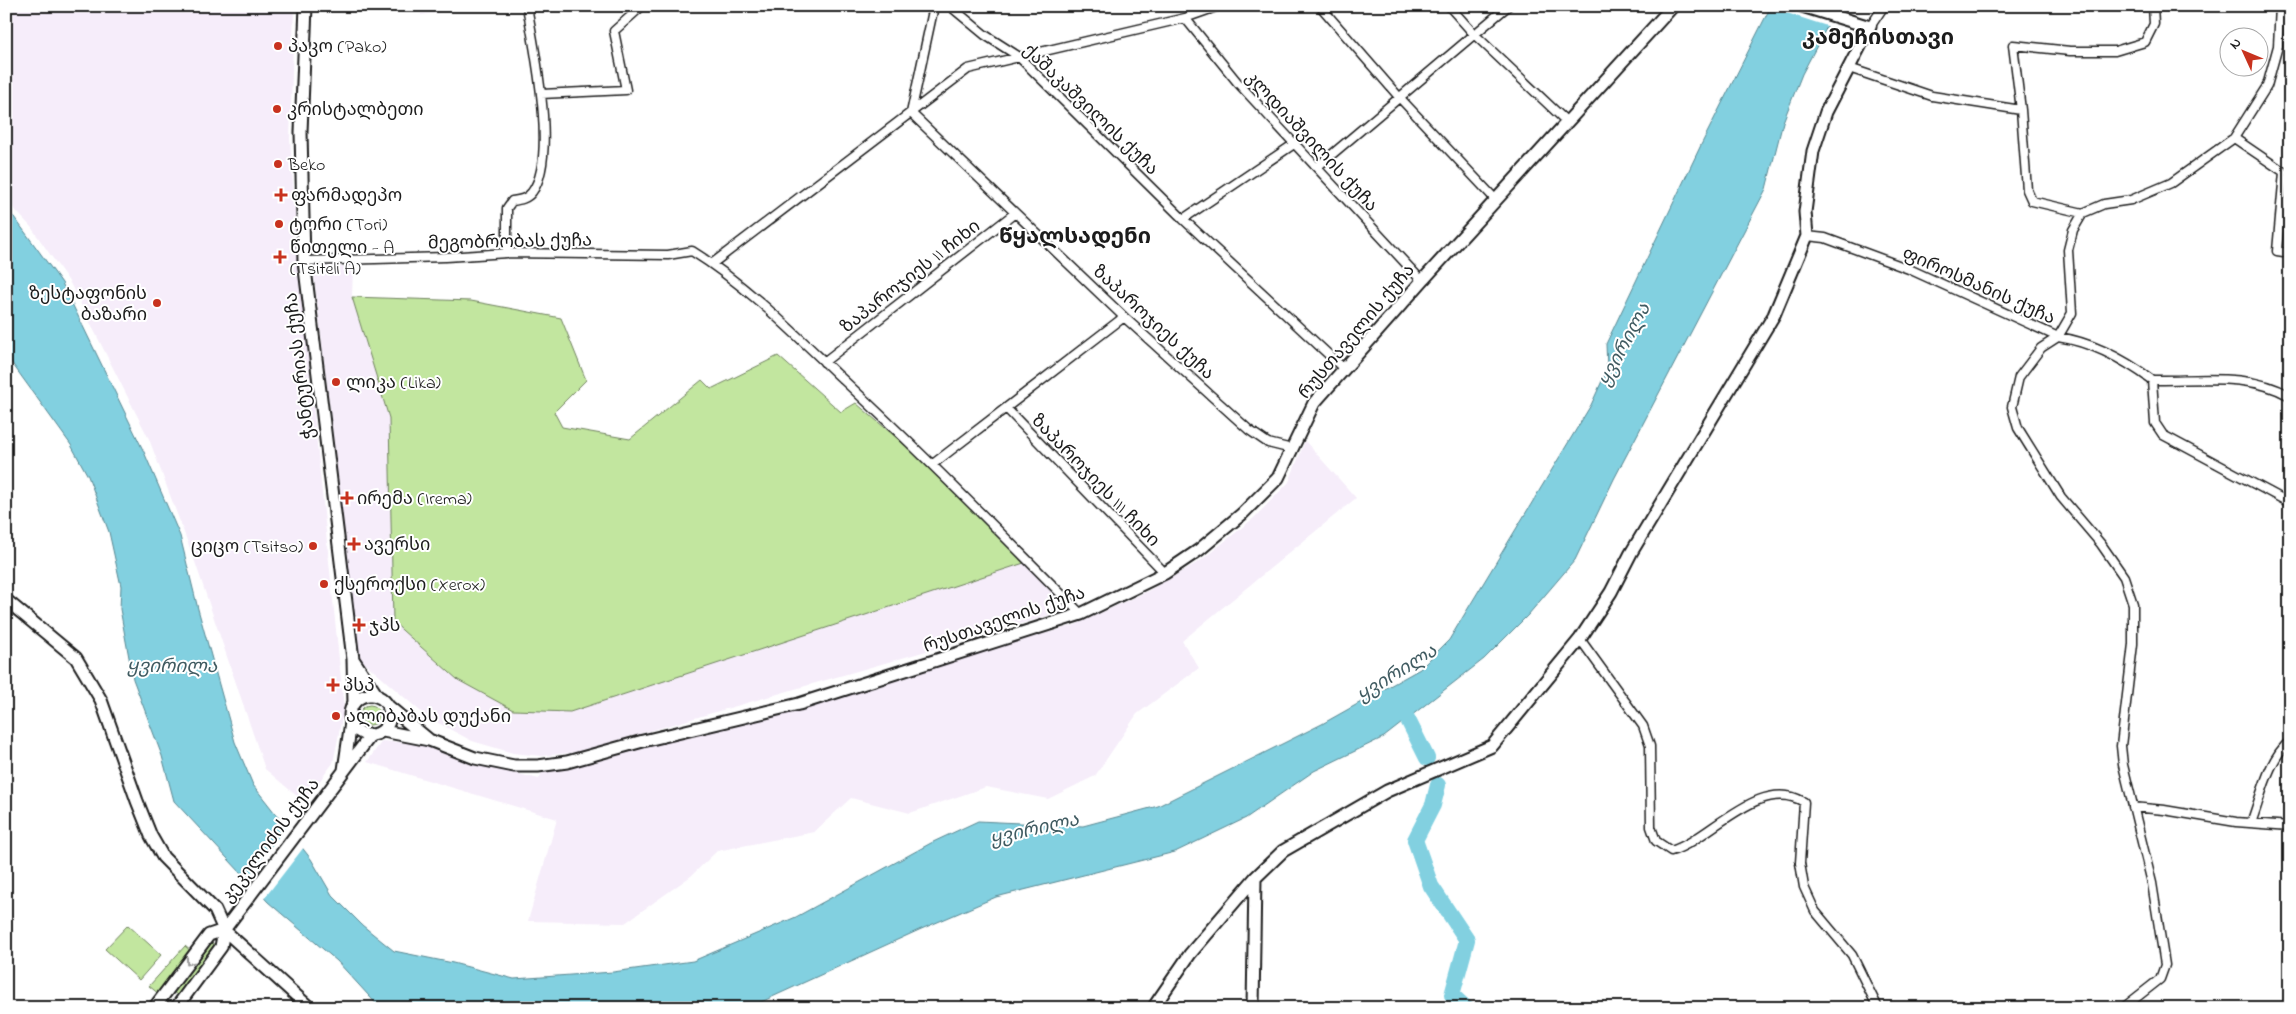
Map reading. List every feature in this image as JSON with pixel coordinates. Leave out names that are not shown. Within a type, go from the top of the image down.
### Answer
[{"type":"street","name":"ჭანტურიას ქუჩა","points":[[306,6],[301,132],[304,261],[353,660],[354,703]]},
{"type":"street","points":[[507,253],[507,208],[512,201],[524,199],[532,193],[543,166],[541,94],[527,6]]},
{"type":"street","points":[[541,94],[626,90],[614,31],[642,6]]},
{"type":"street","points":[[911,113],[934,6]]},
{"type":"street","name":"ქაშაკაშვილის ქუჩა","points":[[950,6],[985,35],[1018,56],[1183,220],[1343,368]]},
{"type":"street","points":[[1081,614],[933,464],[824,362],[713,263],[968,69],[1185,18],[1219,6]]},
{"type":"street","points":[[1320,6],[1399,97],[1495,199]]},
{"type":"street","points":[[1449,6],[1474,34],[1566,122]]},
{"type":"street","points":[[1317,168],[1508,6]]},
{"type":"street","name":"რუსთაველის ქუჩა","points":[[383,731],[429,740],[475,758],[514,766],[538,766],[567,762],[643,741],[799,704],[1081,614],[1165,572],[1199,550],[1242,514],[1278,478],[1314,404],[1343,368],[1495,199],[1673,6]]},
{"type":"street","points":[[1802,6],[1870,27]]},
{"type":"street","points":[[1153,1008],[1190,954],[1256,878],[1283,851],[1387,791],[1492,746],[1580,639],[1611,592],[1631,553],[1774,315],[1807,236],[1805,212],[1813,151],[1826,112],[1870,27],[1884,6]]},
{"type":"street","points":[[2153,6],[2154,24],[2145,42],[2115,51],[2070,51],[2013,45],[2027,190],[2032,201],[2083,213],[2104,204],[2131,200],[2171,183],[2234,138],[2267,86],[2278,46],[2280,6]]},
{"type":"street","name":"კლდიაშვილის ქუჩა","points":[[1185,18],[1238,83],[1422,281]]},
{"type":"street","points":[[1849,68],[1932,96],[2020,110]]},
{"type":"street","name":"ზაპაროჯიეს ქუჩა","points":[[911,113],[1014,213],[1249,430],[1268,442],[1292,449]]},
{"type":"street","points":[[2234,138],[2284,172],[2277,251],[2290,253]]},
{"type":"street","points":[[1183,220],[1294,144]]},
{"type":"street","name":"ზაპაროჯიეს II ჩიხი","points":[[824,362],[1014,213]]},
{"type":"street","name":"ფიროსმანის ქუჩა","points":[[1807,236],[1825,238],[1909,269],[2058,337],[2072,313],[2068,250],[2073,230],[2083,213]]},
{"type":"street","name":"მეგობრობას ქუჩა","points":[[304,261],[446,257],[507,253],[668,255],[692,251],[713,263]]},
{"type":"street","name":"ზაპაროჯიეს III ჩიხი","points":[[933,464],[1124,316]]},
{"type":"street","points":[[2123,1008],[2160,978],[2165,965],[2152,883],[2132,807],[2121,746],[2133,644],[2133,604],[2124,577],[2101,544],[2061,497],[2018,428],[2012,407],[2019,376],[2041,348],[2058,337],[2085,343],[2133,366],[2152,380],[2223,379],[2249,382],[2274,387],[2290,396]]},
{"type":"street","points":[[2152,380],[2155,423],[2163,435],[2290,503]]},
{"type":"street","name":"ზაპაროჯიეს III ჩიხი","points":[[1006,408],[1165,572]]},
{"type":"street","points":[[6,600],[76,658],[101,700],[127,777],[151,836],[163,857],[215,910],[224,930],[310,1008]]},
{"type":"street","points":[[1580,639],[1643,726],[1650,746],[1651,827],[1656,841],[1662,848],[1670,851],[1684,847],[1729,815],[1777,794],[1796,797],[1804,802],[1800,863],[1804,887],[1815,911],[1852,955],[1878,1008]]},
{"type":"street","name":"ჭანტურიას ქუჩა","points":[[353,660],[378,696]]},
{"type":"street","points":[[362,696],[378,696],[388,706],[390,717],[383,731],[371,735],[357,730],[351,722],[350,712],[354,703],[362,696]]},
{"type":"street","name":"რუსთაველის ქუჩა","points":[[388,706],[429,740]]},
{"type":"street","name":"კეკელიძის ქუჩა","points":[[344,771],[351,722]]},
{"type":"street","name":"კეკელიძის ქუჩა","points":[[176,1008],[221,947],[224,930],[371,735]]},
{"type":"street","points":[[2251,822],[2271,770],[2290,741]]},
{"type":"street","points":[[2132,807],[2290,826]]},
{"type":"street","points":[[1253,1008],[1253,936],[1256,878]]},
{"type":"street","name":"კეკელიძის ქუჩა","points":[[154,1008],[209,935],[224,930]]},
{"type":"shaded area","name":"ზესტაფონის ბაზარი","points":[[6,6],[294,6],[290,139],[298,259],[344,708],[333,763],[304,802],[265,769],[195,562],[149,439],[70,283],[31,227],[6,200]]},
{"type":"shaded area","points":[[420,6],[485,6],[421,15]]},
{"type":"shaded area","points":[[353,266],[352,297],[389,418],[393,622],[513,710],[570,712],[1024,563],[1068,610],[577,752],[541,756],[513,753],[472,741],[427,717],[359,658],[313,267]]},
{"type":"shaded area","points":[[1305,441],[1356,498],[1182,641],[1199,668],[1137,714],[1095,776],[1048,799],[986,787],[910,813],[851,798],[814,832],[717,851],[691,876],[625,923],[528,921],[557,819],[367,762],[382,741],[423,744],[473,763],[539,779],[542,772],[595,762],[1075,625],[1148,591],[1200,561],[1254,518],[1289,482]]},
{"type":"green space","points":[[352,297],[471,301],[561,318],[586,380],[554,412],[562,427],[630,439],[702,380],[711,389],[778,356],[841,412],[856,403],[920,458],[1024,563],[570,712],[513,710],[458,680],[393,622],[389,418]]},
{"type":"green space","points":[[366,705],[374,705],[380,711],[380,719],[374,725],[366,725],[360,719],[360,711]]},
{"type":"green space","points":[[128,925],[161,955],[139,980],[105,949]]},
{"type":"green space","points":[[210,941],[216,946],[178,996],[172,991]]},
{"type":"green space","points":[[185,946],[192,952],[159,994],[149,986]]},
{"type":"water","name":"ყვირილა","points":[[1771,6],[1838,6],[1802,74],[1783,122],[1766,189],[1614,479],[1575,560],[1528,615],[1484,659],[1384,737],[1314,771],[1246,818],[1175,852],[996,897],[748,1008],[380,1008],[337,961],[268,902],[174,801],[162,756],[133,679],[120,609],[121,586],[109,532],[88,476],[71,445],[6,355],[6,211],[14,217],[62,283],[144,452],[180,536],[235,742],[253,785],[311,859],[332,895],[362,925],[394,951],[453,963],[514,979],[613,972],[693,961],[796,917],[931,843],[978,821],[1083,826],[1158,806],[1322,724],[1420,669],[1449,640],[1591,405],[1607,370],[1606,344],[1701,145]]},
{"type":"pier","points":[[1836,6],[1840,8],[1830,27],[1768,7]]},
{"type":"pier","points":[[287,825],[304,847],[263,900],[245,881]]},
{"type":"waterway","points":[[1398,700],[1427,758]]},
{"type":"waterway","points":[[1438,785],[1433,805],[1415,840],[1431,886],[1467,940],[1452,995],[1466,1008]]},
{"type":"place","name":"პაკო (Pako)","points":[[278,46]]},
{"type":"place","name":"კრისტალბეთი","points":[[277,109]]},
{"type":"place","name":"Beko","points":[[278,164]]},
{"type":"place","name":"ფარმადეპო","points":[[281,195]]},
{"type":"place","name":"ტორი (Tori)","points":[[279,224]]},
{"type":"place","name":"წითელი - A (Tsiteli A)","points":[[280,257]]},
{"type":"place","name":"ზესტაფონის ბაზარი","points":[[157,303]]},
{"type":"place","name":"ლიკა (Lika)","points":[[336,382]]},
{"type":"place","name":"ირემა (Irema)","points":[[347,498]]},
{"type":"place","name":"ავერსი","points":[[354,544]]},
{"type":"place","name":"ციცო (Tsitso)","points":[[313,546]]},
{"type":"place","name":"ქსეროქსი (Xerox)","points":[[324,584]]},
{"type":"place","name":"ჯპს","points":[[359,625]]},
{"type":"place","name":"პსპ","points":[[333,685]]},
{"type":"place","name":"ალიბაბას დუქანი","points":[[336,716]]},
{"type":"district","name":"კამეჩისთავი","points":[[1878,36]]},
{"type":"district","name":"წყალსადენი","points":[[1075,235]]}]
